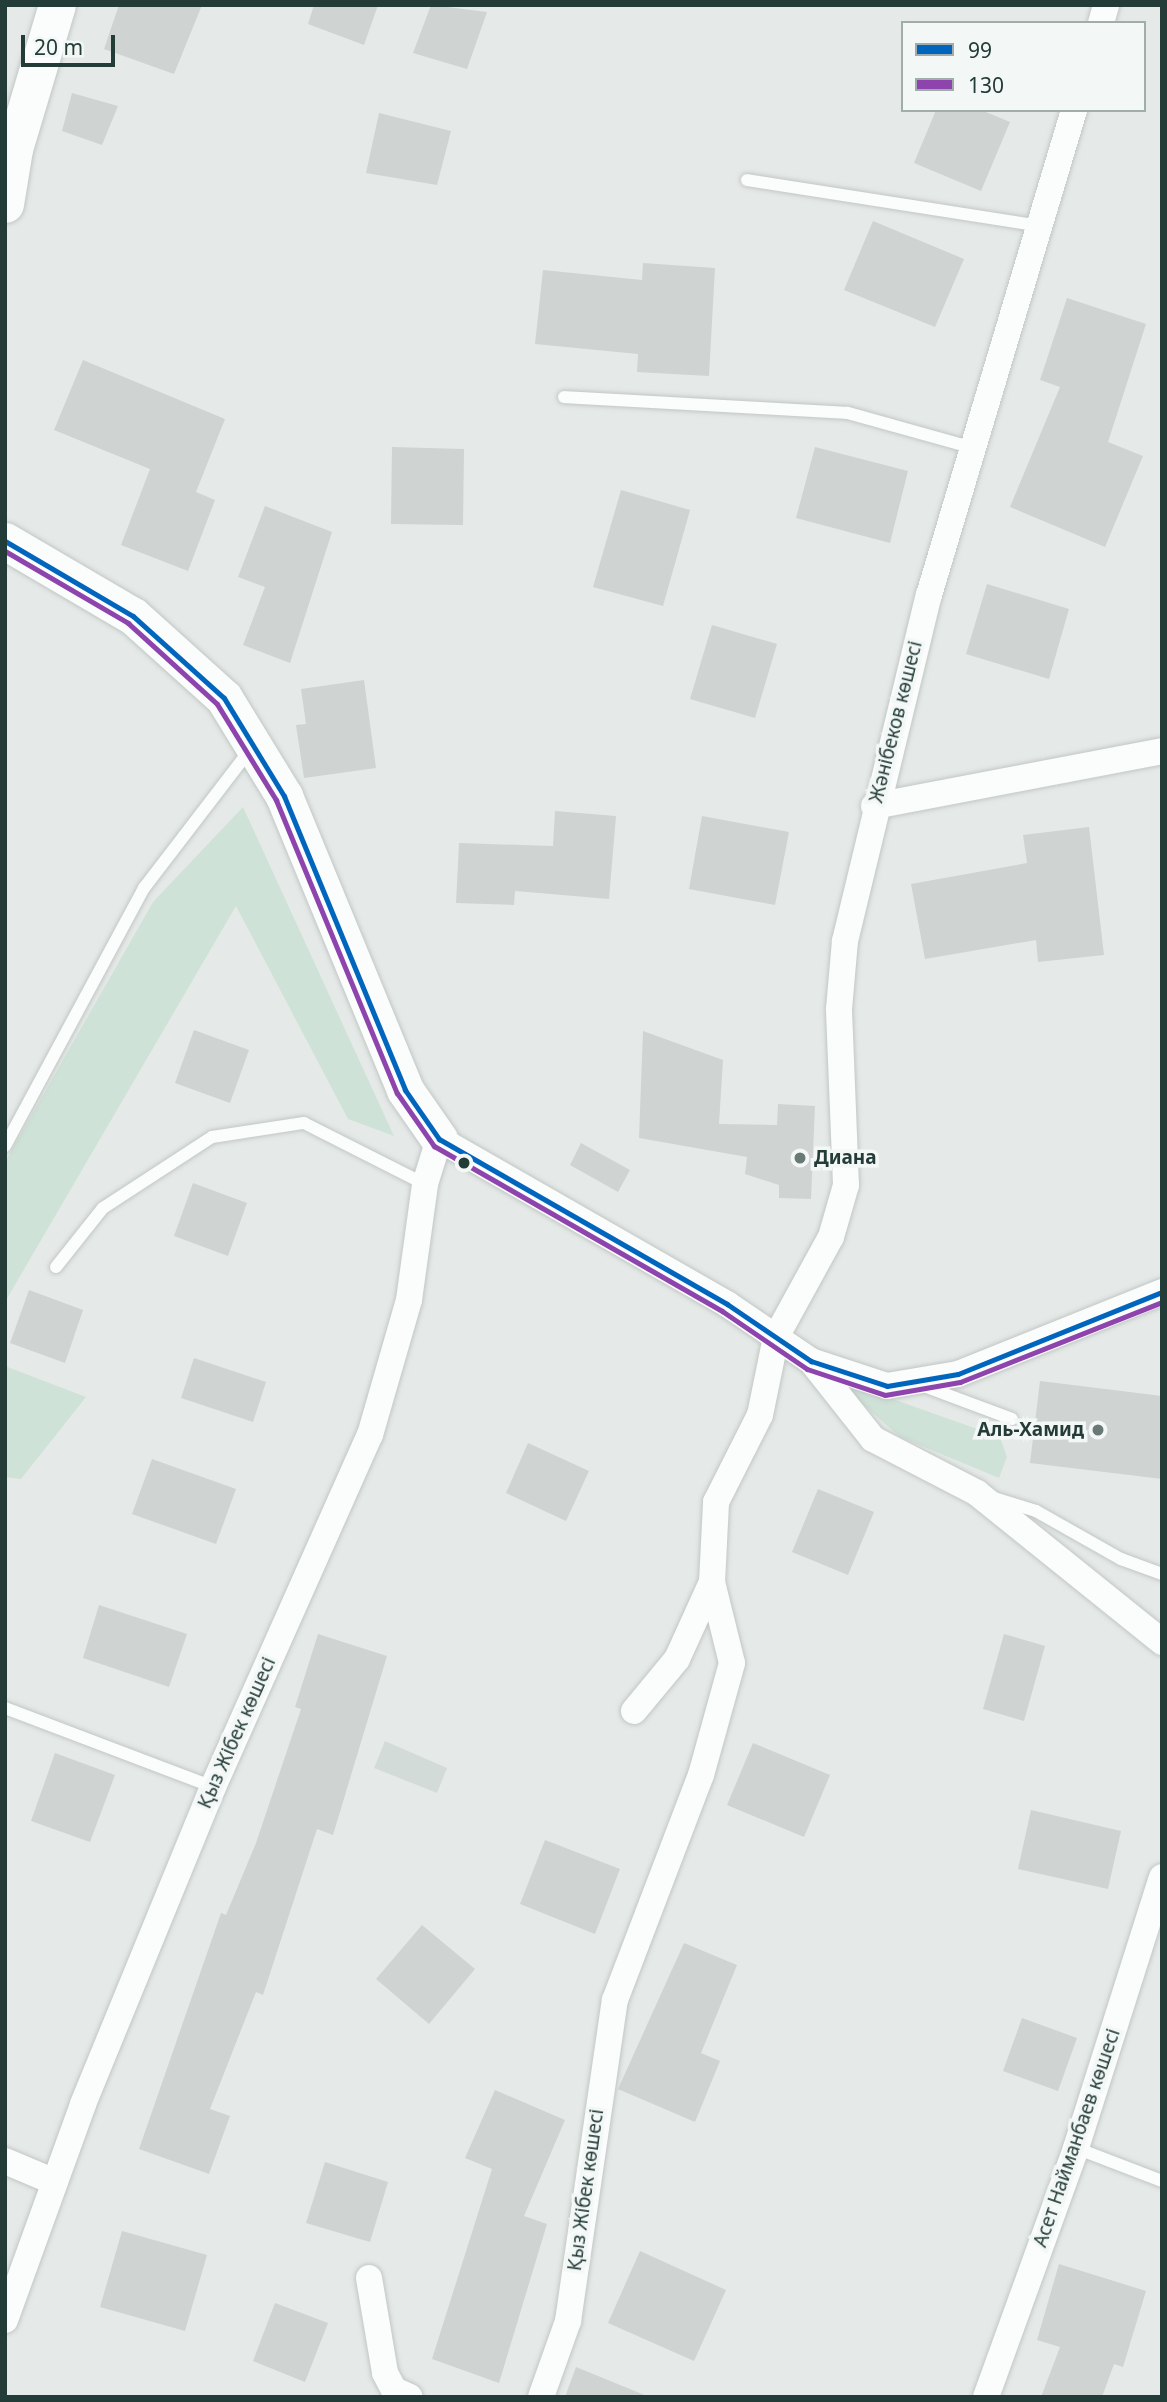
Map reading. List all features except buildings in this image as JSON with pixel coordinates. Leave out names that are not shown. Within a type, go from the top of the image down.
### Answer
[{"type":"street","points":[[5,204],[14,149],[57,5]]},
{"type":"street","name":"Жәнібеков көшесі","points":[[776,1337],[831,1237],[846,1185],[839,1009],[845,941],[874,806],[973,448],[1073,112]]},
{"type":"street","points":[[5,541],[82,583],[184,656],[255,745],[284,796],[405,1090],[439,1139],[776,1337],[811,1361],[887,1386],[921,1385],[1162,1293]]},
{"type":"street","points":[[874,806],[1162,751]]},
{"type":"street","name":"Қыз Жібек көшесі","points":[[5,2320],[55,2182],[213,1787],[370,1435],[409,1300],[425,1184],[439,1139]]},
{"type":"street","name":"Қыз Жібек көшесі","points":[[541,2397],[568,2320],[615,2000],[701,1775],[732,1663],[712,1582],[716,1502],[760,1415],[776,1337]]},
{"type":"street","points":[[811,1361],[873,1439],[977,1493],[1162,1642]]},
{"type":"street","name":"Қыз Жібек көшесі","points":[[634,1711],[677,1659],[712,1582]]},
{"type":"street","name":"Асет Найманбаев көшесі","points":[[986,2397],[1076,2148],[1162,1877]]},
{"type":"street","points":[[5,2161],[55,2182]]},
{"type":"street","points":[[369,2278],[385,2373],[394,2390],[410,2397]]},
{"type":"lane","points":[[747,180],[1040,226]]},
{"type":"lane","points":[[564,397],[848,413],[973,448]]},
{"type":"lane","points":[[5,1146],[144,888],[255,745]]},
{"type":"lane","points":[[56,1267],[103,1208],[212,1137],[304,1123],[425,1184]]},
{"type":"lane","points":[[921,1385],[1012,1419]]},
{"type":"lane","points":[[977,1493],[1036,1511],[1121,1559],[1162,1574]]},
{"type":"lane","points":[[5,1708],[213,1787]]},
{"type":"lane","points":[[1076,2148],[1162,2181]]},
{"type":"shaded area","points":[[385,1741],[447,1768],[437,1793],[374,1768]]},
{"type":"green space","points":[[243,807],[394,1136],[348,1119],[236,906],[5,1302],[5,1162],[153,902]]},
{"type":"green space","points":[[5,1366],[86,1397],[21,1479],[5,1477]]},
{"type":"green space","points":[[833,1378],[1000,1437],[1007,1457],[999,1478],[900,1437]]},
{"type":"transit line","name":"99","points":[[5,541],[133,616],[224,698],[284,796],[405,1090],[439,1139],[727,1304],[811,1361],[887,1386],[958,1374],[1162,1292]]},
{"type":"transit line","name":"130","points":[[5,551],[128,623],[217,704],[276,800],[397,1093],[434,1146],[722,1311],[807,1369],[885,1395],[960,1382],[1162,1302]]},
{"type":"place","name":"Диана","points":[[800,1158]]},
{"type":"place","name":"Аль-Хамид","points":[[1098,1430]]}]
